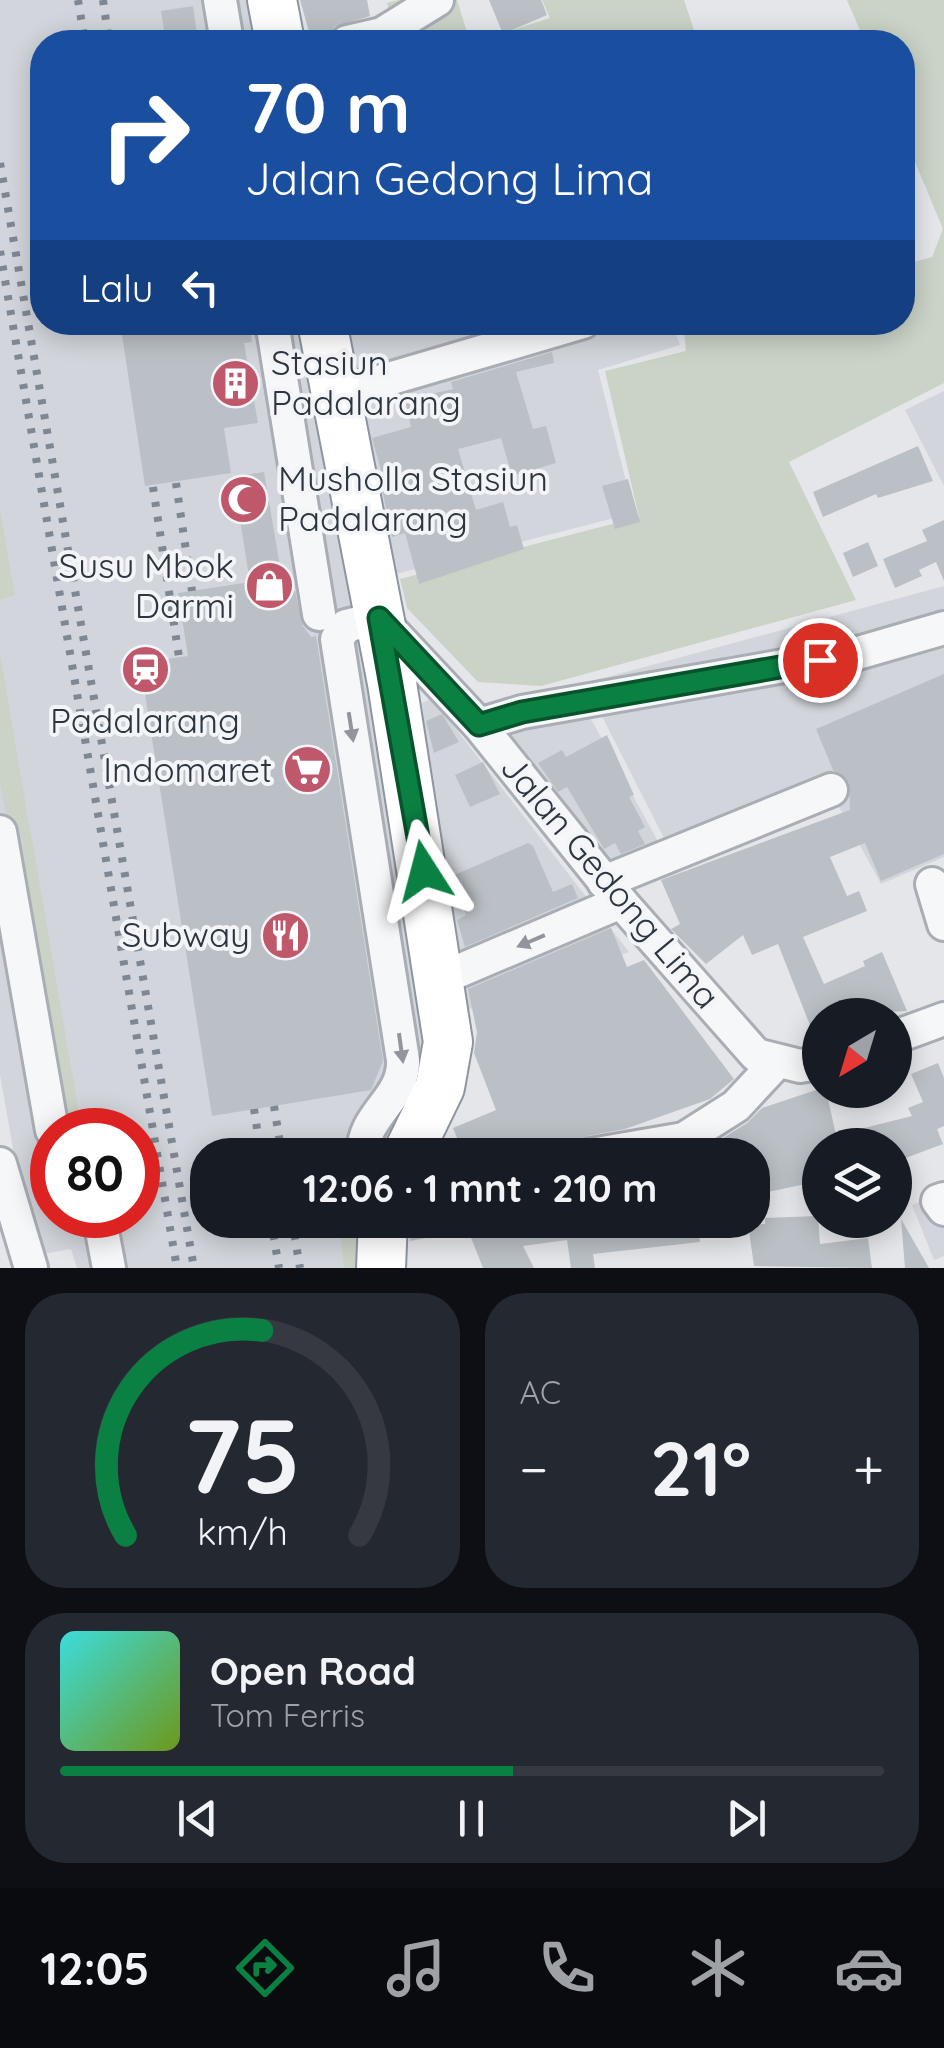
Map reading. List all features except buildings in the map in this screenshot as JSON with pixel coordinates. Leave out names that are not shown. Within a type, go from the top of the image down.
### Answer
[{"type":"highway","points":[[272,0],[278,30]]},
{"type":"highway","points":[[324,335],[334,395],[346,621],[440,979],[446,1060],[440,1087],[415,1138]]},
{"type":"highway","points":[[381,1268],[382,1238]]},
{"type":"street","points":[[220,0],[225,30]]},
{"type":"street","points":[[388,30],[437,0]]},
{"type":"street","points":[[275,335],[346,621],[337,645],[404,1070],[396,1094],[365,1138]]},
{"type":"street","points":[[334,395],[539,335]]},
{"type":"street","name":"Jalan Gedong Lima","points":[[346,621],[479,725],[612,892],[756,1054],[776,1062]]},
{"type":"street","points":[[479,725],[522,712],[858,654],[944,628]]},
{"type":"street","points":[[440,979],[612,892],[831,790]]},
{"type":"street","points":[[0,832],[48,1108]]},
{"type":"street","points":[[932,884],[944,924]]},
{"type":"street","points":[[912,1030],[944,1018]]},
{"type":"street","points":[[687,1138],[736,1106],[776,1062],[802,1062]]},
{"type":"street","points":[[0,1164],[32,1268]]},
{"type":"street","points":[[944,1199],[938,1201],[944,1209]]},
{"type":"street","points":[[103,1238],[110,1268]]},
{"type":"shaded area","name":"Stasiun Padalarang","points":[[0,0],[252,0],[257,30],[30,30],[30,335],[311,335],[353,571],[426,1035],[426,1068],[395,1138],[190,1138],[190,1238],[368,1238],[372,1268],[77,1268],[71,1249],[32,1256],[0,1075]]},
{"type":"shaded area","points":[[457,0],[466,30],[394,30],[387,3]]},
{"type":"shaded area","points":[[542,0],[684,0],[694,30],[513,30],[550,18]]},
{"type":"shaded area","points":[[847,0],[944,0],[944,383],[789,462],[856,600],[541,686],[478,682],[407,608],[400,579],[639,517],[605,371],[686,351],[685,335],[915,335],[915,262],[932,257],[943,229],[915,162],[915,30],[860,30]]},
{"type":"shaded area","points":[[338,335],[676,335],[680,345],[598,370],[634,513],[380,578]]},
{"type":"shaded area","points":[[944,391],[944,486],[905,410]]},
{"type":"shaded area","points":[[0,510],[15,595],[0,600]]},
{"type":"shaded area","points":[[944,586],[944,857],[881,884],[826,783],[667,844],[585,683]]},
{"type":"shaded area","points":[[0,654],[78,1108],[62,1108],[0,783]]},
{"type":"shaded area","points":[[432,698],[629,952],[459,1013],[422,703]]},
{"type":"shaded area","points":[[591,719],[661,847],[615,868],[497,732]]},
{"type":"shaded area","points":[[944,1192],[944,1256],[934,1260],[912,1205]]},
{"type":"shaded area","points":[[341,1238],[366,1238],[369,1268],[344,1268]]},
{"type":"railway","points":[[78,0],[83,30]]},
{"type":"railway","points":[[103,0],[107,30]]},
{"type":"railway","points":[[0,163],[30,334]]},
{"type":"railway","points":[[0,251],[177,1268]]},
{"type":"railway","points":[[30,335],[194,1268]]},
{"type":"railway","points":[[176,483],[192,591]]},
{"type":"railway","points":[[153,487],[179,657]]},
{"type":"railway","points":[[274,1106],[279,1138]]},
{"type":"railway","points":[[254,1109],[258,1138]]},
{"type":"railway","points":[[274,1238],[279,1268]]},
{"type":"railway","points":[[295,1238],[300,1268]]},
{"type":"place","name":"Stasiun Padalarang","points":[[236,383]]},
{"type":"place","name":"Musholla Stasiun Padalarang","points":[[243,499]]},
{"type":"place","name":"Susu Mbok Darmi","points":[[269,586]]},
{"type":"place","name":"Padalarang","points":[[145,669]]},
{"type":"place","name":"Indomaret","points":[[307,770]]},
{"type":"place","name":"Subway","points":[[285,935]]},
{"type":"route","points":[[424,871],[379,618],[479,725],[522,712],[820,660]]}]
